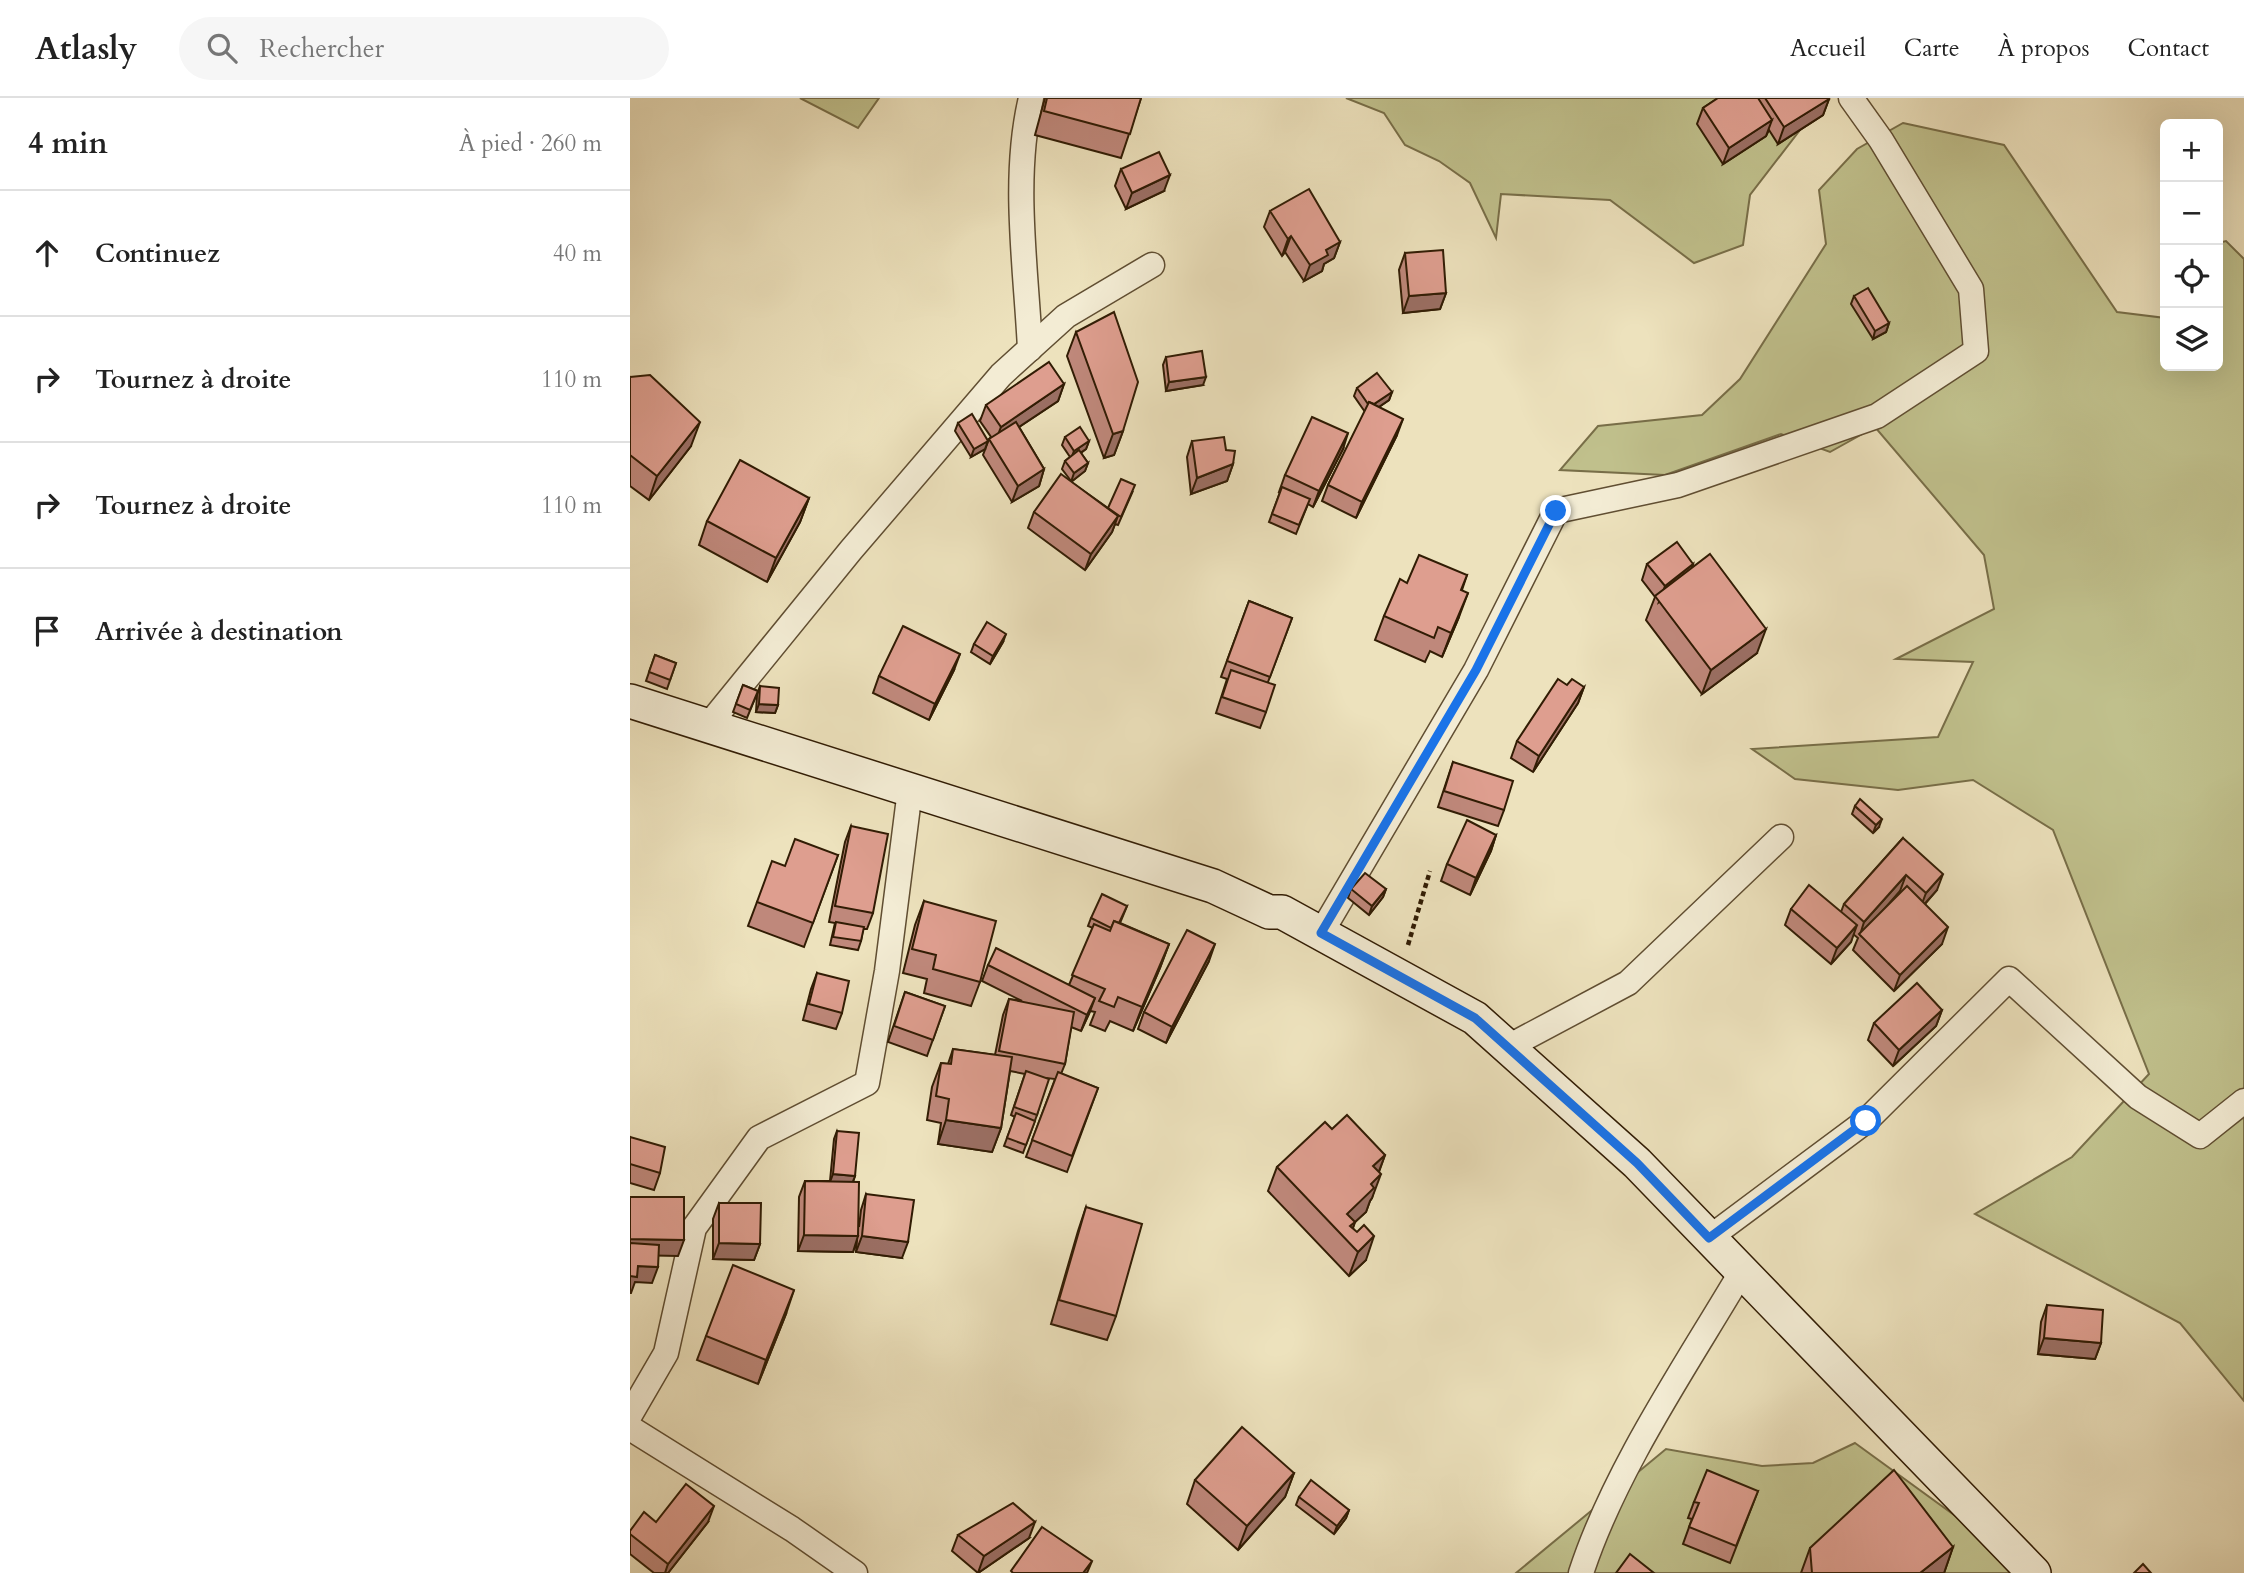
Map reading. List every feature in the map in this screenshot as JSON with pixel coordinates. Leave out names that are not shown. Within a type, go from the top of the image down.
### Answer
[{"type":"street","points":[[1030,348],[1022,199],[1026,118],[1031,98]]},
{"type":"street","points":[[1321,933],[1476,670],[1556,511],[1678,485],[1877,416],[1976,351],[1970,289],[1881,140],[1851,98]]},
{"type":"street","points":[[707,727],[877,519],[1001,375],[1066,316],[1152,265]]},
{"type":"street","points":[[630,701],[1213,886],[1269,912],[1282,912],[1475,1018],[1637,1163],[2034,1573]]},
{"type":"street","points":[[630,1415],[666,1353],[694,1228],[759,1138],[867,1083],[887,971],[909,790]]},
{"type":"street","points":[[1508,1047],[1628,983],[1781,837]]},
{"type":"street","points":[[1709,1238],[1866,1121],[2009,979],[2138,1097],[2200,1136],[2244,1101]]},
{"type":"street","points":[[1581,1573],[1595,1528],[1742,1271]]},
{"type":"street","points":[[630,1428],[792,1529],[855,1573]]},
{"type":"path","points":[[1399,976],[1430,871]]},
{"type":"green space","points":[[800,98],[879,98],[858,128]]},
{"type":"green space","points":[[1346,98],[1817,98],[1813,113],[1750,195],[1743,245],[1694,263],[1610,200],[1501,194],[1496,238],[1470,183],[1439,161],[1405,145],[1384,113]]},
{"type":"green space","points":[[1903,123],[2004,145],[2117,312],[2160,317],[2160,371],[2223,371],[2223,242],[2226,241],[2244,259],[2244,1401],[2180,1323],[1975,1214],[2072,1157],[2149,1074],[2053,830],[1973,780],[1898,790],[1795,779],[1752,749],[1938,737],[1973,662],[1896,659],[1994,609],[1984,555],[1875,427],[1830,452],[1781,434],[1665,475],[1560,470],[1598,426],[1702,415],[1740,379],[1826,244],[1819,190],[1857,149]]},
{"type":"green space","points":[[1855,1443],[2034,1573],[1516,1573],[1666,1449],[1762,1466],[1813,1463]]},
{"type":"building","points":[[1047,98],[1141,98],[1130,134],[1044,111]]},
{"type":"building","points":[[1718,98],[1758,98],[1772,120],[1729,148],[1703,108]]},
{"type":"building","points":[[1765,98],[1828,98],[1829,99],[1784,127]]},
{"type":"building","points":[[1159,152],[1170,175],[1132,193],[1121,169]]},
{"type":"building","points":[[1309,189],[1340,242],[1326,250],[1328,255],[1310,265],[1291,236],[1288,239],[1270,211]]},
{"type":"building","points":[[1443,250],[1446,293],[1409,296],[1405,253]]},
{"type":"building","points":[[1868,288],[1889,323],[1875,331],[1854,296]]},
{"type":"building","points":[[1114,312],[1138,382],[1123,431],[1113,434],[1076,332]]},
{"type":"building","points":[[1202,351],[1206,377],[1169,382],[1166,357]]},
{"type":"building","points":[[1049,362],[1064,384],[1001,427],[986,405]]},
{"type":"building","points":[[1377,373],[1392,392],[1374,404],[1368,404],[1357,388]]},
{"type":"building","points":[[650,375],[700,422],[657,476],[630,455],[630,377]]},
{"type":"building","points":[[1369,402],[1403,419],[1362,502],[1328,485]]},
{"type":"building","points":[[972,414],[988,441],[974,449],[958,423]]},
{"type":"building","points":[[1312,417],[1348,433],[1319,491],[1285,475]]},
{"type":"building","points":[[1016,422],[1044,469],[1018,486],[989,439]]},
{"type":"building","points":[[1080,427],[1089,441],[1074,451],[1065,437]]},
{"type":"building","points":[[1224,437],[1226,450],[1235,451],[1233,464],[1197,478],[1192,441]]},
{"type":"building","points":[[1079,450],[1088,463],[1074,473],[1065,461]]},
{"type":"building","points":[[740,460],[809,498],[776,558],[707,521]]},
{"type":"building","points":[[1061,474],[1118,516],[1091,554],[1034,512]]},
{"type":"building","points":[[1121,479],[1135,485],[1121,517],[1108,508]]},
{"type":"building","points":[[1282,487],[1310,499],[1299,525],[1272,514]]},
{"type":"building","points":[[1677,542],[1693,564],[1665,586],[1647,564]]},
{"type":"building","points":[[1710,554],[1766,629],[1711,670],[1655,596]]},
{"type":"building","points":[[1419,555],[1467,575],[1461,590],[1468,593],[1451,633],[1438,627],[1434,638],[1384,616],[1400,579],[1407,583]]},
{"type":"building","points":[[1249,601],[1292,618],[1270,677],[1227,661]]},
{"type":"building","points":[[987,622],[1006,634],[993,656],[974,644]]},
{"type":"building","points":[[903,626],[960,654],[935,704],[879,676]]},
{"type":"building","points":[[655,655],[676,663],[670,680],[649,672]]},
{"type":"building","points":[[1231,670],[1275,685],[1266,712],[1222,697]]},
{"type":"building","points":[[1558,679],[1567,685],[1572,679],[1584,687],[1539,756],[1517,741]]},
{"type":"building","points":[[743,685],[758,691],[750,710],[736,704]]},
{"type":"building","points":[[760,686],[779,688],[778,705],[759,704]]},
{"type":"building","points":[[1453,762],[1513,781],[1504,810],[1444,791]]},
{"type":"building","points":[[1860,799],[1882,819],[1876,825],[1855,806]]},
{"type":"building","points":[[1467,820],[1496,835],[1476,878],[1447,864]]},
{"type":"building","points":[[851,826],[888,834],[873,913],[835,906]]},
{"type":"building","points":[[1903,838],[1943,874],[1926,893],[1906,875],[1864,922],[1844,904]]},
{"type":"building","points":[[795,839],[838,855],[813,923],[757,902],[772,861],[785,866]]},
{"type":"building","points":[[1365,873],[1386,889],[1372,906],[1351,889]]},
{"type":"building","points":[[1809,885],[1857,925],[1837,948],[1791,909]]},
{"type":"building","points":[[1907,886],[1948,927],[1900,975],[1859,934]]},
{"type":"building","points":[[1102,894],[1127,906],[1119,923],[1114,921],[1111,928],[1091,918]]},
{"type":"building","points":[[924,901],[996,921],[980,982],[933,969],[936,955],[912,949]]},
{"type":"building","points":[[1114,921],[1169,944],[1142,1007],[1118,997],[1114,1007],[1099,1001],[1105,989],[1072,975],[1094,924],[1110,931]]},
{"type":"building","points":[[836,922],[864,927],[861,941],[833,937]]},
{"type":"building","points":[[1187,930],[1215,944],[1172,1027],[1144,1012]]},
{"type":"building","points":[[996,948],[1095,998],[1087,1015],[988,965]]},
{"type":"building","points":[[817,973],[849,981],[842,1013],[809,1004]]},
{"type":"building","points":[[1917,983],[1942,1010],[1899,1050],[1874,1023]]},
{"type":"building","points":[[905,992],[945,1006],[933,1040],[894,1026]]},
{"type":"building","points":[[1009,999],[1074,1012],[1065,1064],[999,1051]]},
{"type":"building","points":[[953,1049],[1012,1057],[1001,1128],[946,1120],[949,1099],[936,1096],[941,1063],[951,1064]]},
{"type":"building","points":[[1026,1071],[1049,1079],[1037,1115],[1014,1107]]},
{"type":"building","points":[[1058,1072],[1098,1088],[1072,1156],[1032,1140]]},
{"type":"building","points":[[1016,1113],[1035,1121],[1026,1145],[1007,1138]]},
{"type":"building","points":[[1347,1115],[1385,1155],[1373,1166],[1381,1174],[1371,1184],[1374,1188],[1347,1214],[1355,1222],[1350,1226],[1357,1232],[1364,1225],[1374,1236],[1358,1252],[1277,1167],[1325,1122],[1332,1129]]},
{"type":"building","points":[[837,1131],[859,1133],[855,1176],[833,1174]]},
{"type":"building","points":[[630,1137],[665,1147],[660,1173],[630,1164]]},
{"type":"building","points":[[805,1181],[859,1182],[858,1236],[804,1235]]},
{"type":"building","points":[[866,1194],[914,1200],[908,1242],[862,1236]]},
{"type":"building","points":[[630,1197],[684,1197],[684,1240],[630,1239]]},
{"type":"building","points":[[719,1203],[761,1203],[760,1244],[719,1243]]},
{"type":"building","points":[[1086,1207],[1142,1224],[1116,1316],[1059,1300]]},
{"type":"building","points":[[630,1243],[659,1245],[658,1267],[638,1266],[637,1277],[630,1276]]},
{"type":"building","points":[[733,1265],[794,1290],[766,1360],[706,1336]]},
{"type":"building","points":[[2047,1305],[2103,1310],[2101,1343],[2044,1338]]},
{"type":"building","points":[[1242,1427],[1294,1473],[1247,1526],[1195,1480]]},
{"type":"building","points":[[1707,1470],[1758,1491],[1736,1546],[1689,1527],[1699,1503],[1694,1502]]},
{"type":"building","points":[[1894,1470],[1953,1547],[1920,1573],[1812,1573],[1810,1548]]},
{"type":"building","points":[[1311,1480],[1349,1510],[1337,1526],[1299,1497]]},
{"type":"building","points":[[686,1484],[714,1506],[668,1564],[630,1534],[630,1531],[644,1512],[656,1522]]},
{"type":"building","points":[[1013,1503],[1035,1522],[984,1556],[958,1535]]},
{"type":"building","points":[[1042,1527],[1092,1561],[1083,1573],[1011,1571]]},
{"type":"building","points":[[1630,1554],[1654,1573],[1616,1573]]},
{"type":"building","points":[[2143,1564],[2151,1573],[2134,1573]]},
{"type":"route","points":[[1556,511],[1476,670],[1321,933],[1475,1018],[1637,1163],[1709,1238],[1866,1121]]}]
